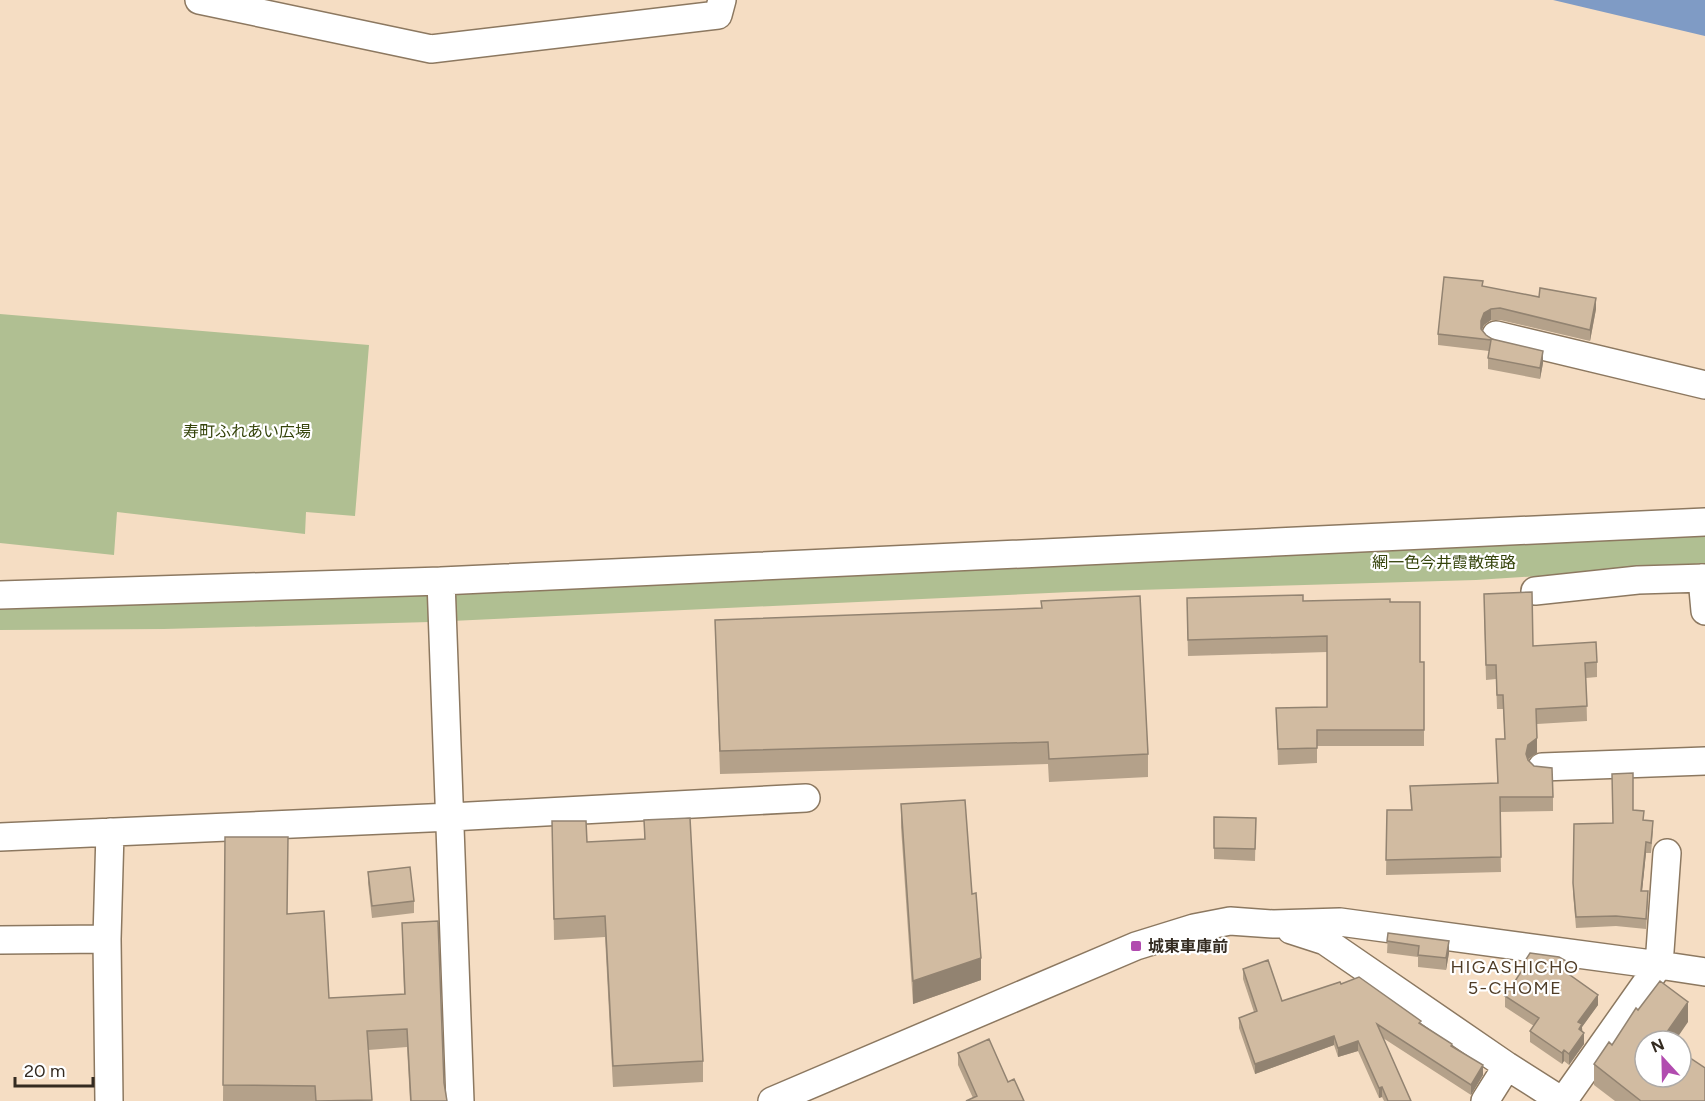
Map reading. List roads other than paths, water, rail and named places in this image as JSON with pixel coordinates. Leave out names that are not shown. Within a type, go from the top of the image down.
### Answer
[{"type":"street","points":[[199,0],[431,49],[718,15],[722,0]]},
{"type":"street","points":[[1496,335],[1705,385]]},
{"type":"street","points":[[0,595],[441,581],[1705,522]]},
{"type":"street","points":[[1535,591],[1638,580],[1703,578],[1705,611]]},
{"type":"street","points":[[441,581],[460,1101]]},
{"type":"street","points":[[1542,767],[1705,761]]},
{"type":"street","points":[[0,837],[451,817],[806,798]]},
{"type":"street","points":[[109,1101],[110,832]]},
{"type":"street","points":[[1273,924],[1325,941],[1562,1101],[1659,965],[1667,853]]},
{"type":"street","points":[[772,1101],[1136,945],[1194,928],[1230,921],[1273,924],[1340,922],[1705,972]]},
{"type":"street","points":[[0,940],[108,939]]},
{"type":"street","points":[[1485,1101],[1507,1066]]},
{"type":"water","points":[[1553,0],[1705,0],[1705,36]]},
{"type":"place","name":"城東車庫前","points":[[1136,946]]},
{"type":"district","name":"HIGASHICHO 5-CHOME","points":[[1515,977]]},
{"type":"park label","name":"寿町ふれあい広場","points":[[247,431]]},
{"type":"park label","name":"網一色今井霞散策路","points":[[1444,562]]}]
